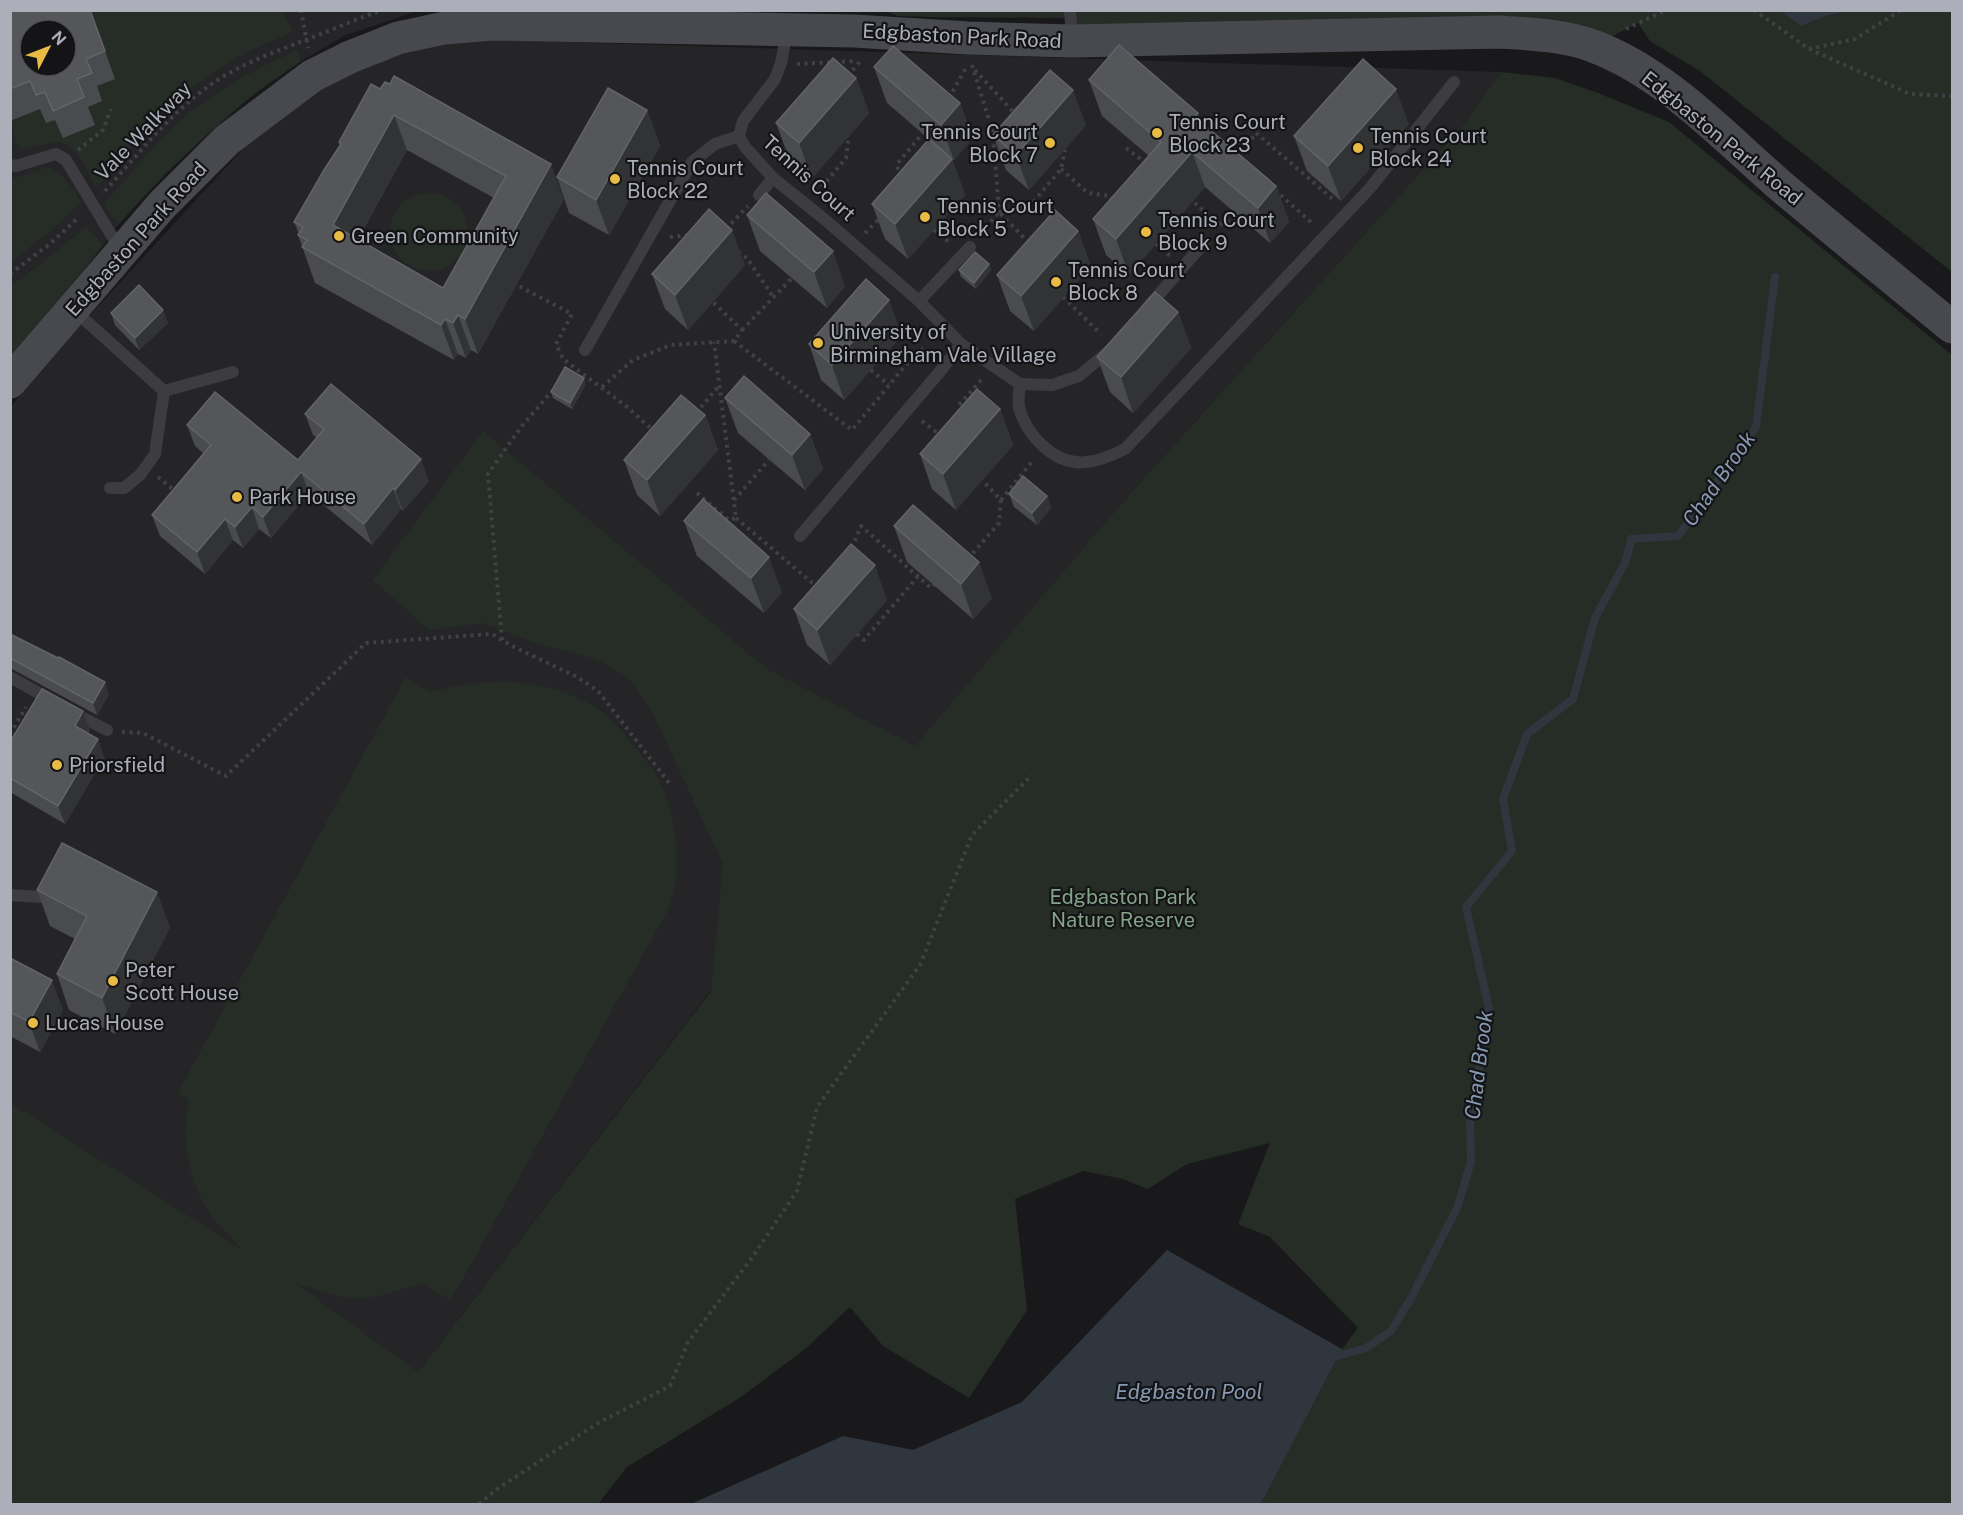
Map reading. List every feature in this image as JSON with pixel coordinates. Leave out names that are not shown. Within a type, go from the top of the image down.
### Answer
[{"type":"street","name":"Edgbaston Park Road","points":[[10,382],[162,205],[227,140],[312,76],[350,57],[398,38],[489,17],[788,30],[856,37],[968,38],[1071,26],[1499,32],[1544,35],[1593,46],[1638,68],[1687,104],[1784,188],[1953,327]]},
{"type":"lane","name":"Tennis Court","points":[[788,30],[776,80],[743,121],[740,136],[745,147],[769,174],[919,301],[961,344],[1020,384]]},
{"type":"lane","points":[[1117,343],[1079,376],[1052,385],[1020,384],[1019,406],[1025,421],[1043,446],[1066,460],[1084,463],[1105,458],[1125,449],[1371,187],[1454,82]]},
{"type":"lane","points":[[585,350],[692,162],[715,144],[740,136]]},
{"type":"lane","points":[[10,165],[16,166],[56,154],[66,159],[121,252]]},
{"type":"lane","points":[[759,195],[769,174]]},
{"type":"lane","points":[[1136,321],[1204,243]]},
{"type":"lane","points":[[919,301],[970,247]]},
{"type":"lane","points":[[73,309],[164,391]]},
{"type":"lane","points":[[800,536],[961,344]]},
{"type":"lane","points":[[164,391],[233,372]]},
{"type":"lane","points":[[110,488],[124,488],[140,475],[155,454],[164,391]]},
{"type":"lane","points":[[10,677],[107,730]]},
{"type":"lane","points":[[10,894],[41,897]]},
{"type":"path","points":[[301,10],[312,76]]},
{"type":"path","name":"Vale Walkway","points":[[10,274],[51,243],[93,205],[162,128],[191,100],[217,80],[259,59],[347,22],[382,10]]},
{"type":"path","points":[[1593,46],[1666,10]]},
{"type":"path","points":[[1754,10],[1809,49],[1910,94],[1953,96]]},
{"type":"path","points":[[1809,49],[1856,39],[1901,10]]},
{"type":"path","points":[[847,78],[856,37]]},
{"type":"path","points":[[947,101],[971,60],[993,134],[999,212],[1036,250]]},
{"type":"path","points":[[973,67],[1019,118]]},
{"type":"path","points":[[66,159],[103,130],[111,110]]},
{"type":"path","points":[[900,186],[897,164],[923,133]]},
{"type":"path","points":[[1237,157],[1256,133],[1348,212]]},
{"type":"path","points":[[807,205],[846,158],[849,136]]},
{"type":"path","points":[[769,174],[795,138]]},
{"type":"path","points":[[1126,148],[1151,166]]},
{"type":"path","points":[[970,247],[999,212],[1030,206],[1061,169],[1065,150]]},
{"type":"path","points":[[1228,152],[1246,165]]},
{"type":"path","points":[[1061,169],[1088,193],[1110,196],[1119,204]]},
{"type":"path","points":[[1273,189],[1326,235]]},
{"type":"path","points":[[725,231],[759,195]]},
{"type":"path","points":[[1185,195],[1220,225]]},
{"type":"path","points":[[853,244],[886,212]]},
{"type":"path","points":[[1204,243],[1220,225],[1238,216]]},
{"type":"path","points":[[648,239],[692,234]]},
{"type":"path","points":[[737,251],[747,258],[773,297]]},
{"type":"path","points":[[734,341],[741,330],[792,278]]},
{"type":"path","points":[[512,282],[572,314],[556,344],[563,359],[602,387],[661,436]]},
{"type":"path","points":[[1063,297],[1117,343]]},
{"type":"path","points":[[713,302],[741,330]]},
{"type":"path","points":[[602,387],[633,360],[671,345],[734,341],[852,430],[920,348],[943,368]]},
{"type":"path","points":[[714,342],[736,518],[822,591]]},
{"type":"path","points":[[567,373],[585,350]]},
{"type":"path","points":[[960,415],[959,405],[994,366]]},
{"type":"path","points":[[871,370],[889,385]]},
{"type":"path","points":[[690,419],[719,386]]},
{"type":"path","points":[[502,640],[488,474],[521,427],[555,387]]},
{"type":"path","points":[[908,410],[945,439]]},
{"type":"path","points":[[966,562],[999,523],[1001,500],[1043,446]]},
{"type":"path","points":[[734,500],[769,460]]},
{"type":"path","points":[[146,467],[180,495]]},
{"type":"path","points":[[982,480],[1001,500]]},
{"type":"path","points":[[1009,490],[1017,492],[1015,484]]},
{"type":"path","points":[[697,493],[729,520],[736,518]]},
{"type":"path","points":[[848,557],[861,526],[931,588],[934,585]]},
{"type":"path","points":[[762,552],[768,545]]},
{"type":"path","points":[[857,634],[864,640],[918,576]]},
{"type":"path","points":[[107,730],[143,733],[226,776],[366,643],[492,634],[577,677],[598,691],[670,784]]},
{"type":"path","points":[[10,734],[36,691]]},
{"type":"path","points":[[478,1504],[497,1489],[598,1424],[670,1386],[688,1342],[751,1259],[797,1191],[817,1107],[920,965],[972,835],[1032,775]]},
{"type":"shaded area","points":[[11,11],[417,11],[344,36],[301,61],[252,95],[162,176],[119,224],[11,359]]},
{"type":"shaded area","points":[[504,40],[1501,72],[1462,126],[1127,497],[711,990],[418,1372],[11,1504],[10,408],[44,365],[253,138],[331,80],[399,55],[445,43]]},
{"type":"green space","points":[[1780,10],[1801,26],[1826,16],[1851,11],[1952,11],[1952,272],[1700,71],[1650,41],[1638,23],[1593,46],[1072,41],[1067,18],[898,16],[885,11]]},
{"type":"green space","points":[[10,11],[282,11],[293,32],[238,58],[189,91],[157,118],[96,188],[76,153],[64,144],[57,142],[24,150],[18,146],[11,127]]},
{"type":"green space","points":[[297,50],[301,61],[258,91],[199,141],[119,224],[103,205],[174,127],[223,89]]},
{"type":"green space","name":"Edgbaston Park Nature Reserve","points":[[1501,72],[1555,78],[1669,122],[1952,355],[1952,1504],[1261,1504],[1342,1349],[1358,1328],[1270,1237],[1238,1224],[1270,1143],[1187,1164],[1148,1189],[1123,1179],[1083,1171],[1015,1199],[1027,1310],[969,1398],[883,1346],[850,1307],[805,1349],[741,1397],[627,1467],[598,1504],[11,1504],[10,1103],[242,1250],[214,1219],[198,1191],[189,1162],[187,1146],[189,1099],[177,1094],[406,677],[430,692],[493,682],[535,685],[556,689],[595,707],[616,725],[654,771],[662,786],[671,811],[677,852],[675,881],[669,908],[451,1300],[420,1283],[391,1293],[361,1298],[341,1297],[296,1284],[418,1372],[711,991],[723,864],[652,712],[628,677],[596,659],[536,643],[482,623],[429,630],[373,580],[483,431],[767,669],[915,746],[1127,497],[1462,126]]},
{"type":"green space","points":[[48,167],[64,178],[81,202],[49,232],[11,262],[11,177],[15,178]]},
{"type":"green space","points":[[429,193],[444,196],[456,205],[465,217],[468,232],[465,247],[456,259],[444,268],[429,271],[414,268],[402,259],[393,247],[390,232],[393,217],[402,205],[414,196]]},
{"type":"green space","points":[[86,227],[103,245],[11,359],[10,285],[23,278]]},
{"type":"water","points":[[1780,11],[1851,11],[1826,16],[1801,26]]},
{"type":"water","name":"Edgbaston Pool","points":[[1167,1250],[1342,1349],[1261,1504],[691,1504],[843,1436],[913,1450],[1022,1402]]},
{"type":"building","points":[[10,10],[90,10],[105,51],[86,59],[92,73],[77,79],[84,97],[53,111],[45,92],[36,95],[30,81],[10,89]]},
{"type":"building","points":[[1119,45],[1198,113],[1195,117],[1276,186],[1258,208],[1192,152],[1116,239],[1093,219],[1161,142],[1089,80]]},
{"type":"building","points":[[893,46],[960,103],[941,125],[874,67]]},
{"type":"building","points":[[833,58],[856,78],[799,143],[776,123]]},
{"type":"building","points":[[1363,59],[1396,89],[1328,166],[1294,136]]},
{"type":"building","points":[[1050,70],[1073,90],[1016,155],[993,135]]},
{"type":"building","points":[[394,76],[551,164],[465,319],[458,315],[453,323],[445,319],[441,325],[302,247],[307,240],[298,235],[303,227],[294,222],[341,144],[339,142],[371,84],[380,89],[385,82],[390,84]],"holes":[[[394,115],[506,176],[443,288],[333,225]]]},
{"type":"building","points":[[608,88],[647,110],[596,200],[557,177]]},
{"type":"building","points":[[929,139],[952,159],[895,224],[872,204]]},
{"type":"building","points":[[766,193],[833,251],[814,272],[747,215]]},
{"type":"building","points":[[709,209],[732,230],[675,295],[652,274]]},
{"type":"building","points":[[1055,210],[1078,231],[1021,296],[997,275]]},
{"type":"building","points":[[975,252],[989,264],[974,283],[959,270]]},
{"type":"building","points":[[866,279],[889,300],[832,365],[809,344]]},
{"type":"building","points":[[139,285],[163,310],[135,338],[111,313]]},
{"type":"building","points":[[1155,292],[1178,312],[1121,377],[1097,357]]},
{"type":"building","points":[[565,367],[584,378],[570,403],[551,392]]},
{"type":"building","points":[[744,376],[810,434],[792,455],[725,398]]},
{"type":"building","points":[[331,384],[421,459],[395,490],[393,488],[364,524],[301,472],[263,517],[252,507],[235,527],[225,519],[197,552],[152,515],[211,445],[187,425],[215,392],[298,460],[324,429],[305,414]]},
{"type":"building","points":[[977,389],[1000,409],[943,474],[920,454]]},
{"type":"building","points":[[681,395],[705,415],[647,480],[624,460]]},
{"type":"building","points":[[1023,476],[1047,496],[1032,513],[1009,494]]},
{"type":"building","points":[[703,499],[769,557],[751,578],[684,521]]},
{"type":"building","points":[[913,505],[979,562],[961,584],[894,526]]},
{"type":"building","points":[[851,544],[875,565],[817,630],[794,609]]},
{"type":"building","points":[[10,634],[105,682],[93,703],[10,658]]},
{"type":"building","name":"Priorsfield","points":[[42,689],[83,711],[75,726],[98,739],[58,806],[10,778],[10,742]]},
{"type":"building","points":[[62,843],[157,892],[102,998],[57,974],[87,916],[37,890]]},
{"type":"building","points":[[10,958],[52,980],[29,1022],[10,1012]]},
{"type":"waterway","name":"Chad Brook","points":[[1330,1358],[1366,1348],[1391,1331],[1410,1300],[1457,1208],[1471,1162],[1470,1124],[1489,1008],[1466,907],[1512,851],[1503,799],[1527,734],[1573,699],[1595,618],[1626,561],[1631,539],[1678,536],[1756,427],[1775,277]]},
{"type":"place","name":"Tennis Court Block 23","points":[[1157,133]]},
{"type":"place","name":"Tennis Court Block 7","points":[[1050,143]]},
{"type":"place","name":"Tennis Court Block 24","points":[[1358,148]]},
{"type":"place","name":"Tennis Court Block 22","points":[[615,179]]},
{"type":"place","name":"Tennis Court Block 5","points":[[925,217]]},
{"type":"place","name":"Tennis Court Block 9","points":[[1146,232]]},
{"type":"place","name":"Green Community","points":[[339,236]]},
{"type":"place","name":"Tennis Court Block 8","points":[[1056,282]]},
{"type":"place","name":"University of Birmingham Vale Village","points":[[818,343]]},
{"type":"place","name":"Park House","points":[[237,497]]},
{"type":"place","name":"Priorsfield","points":[[57,765]]},
{"type":"place","name":"Peter Scott House","points":[[113,981]]},
{"type":"place","name":"Lucas House","points":[[33,1023]]}]
